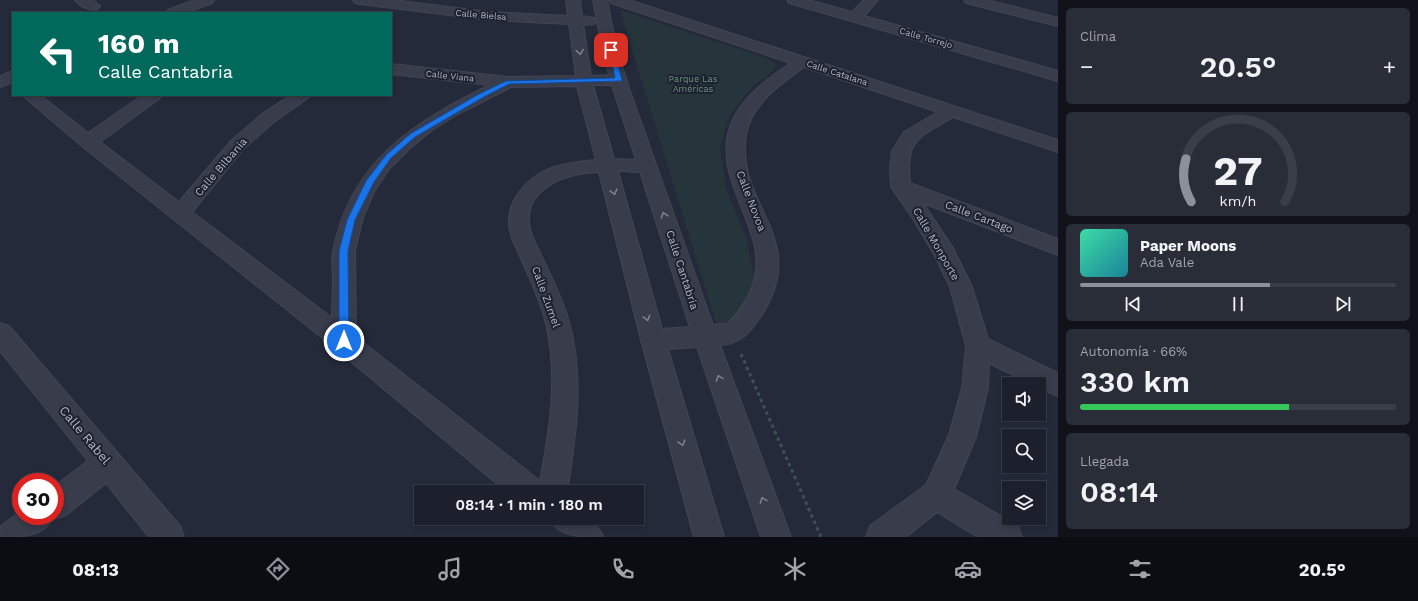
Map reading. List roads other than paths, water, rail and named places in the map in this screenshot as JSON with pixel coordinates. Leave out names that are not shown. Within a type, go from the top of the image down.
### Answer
[{"type":"street","points":[[176,12],[207,0]]},
{"type":"street","name":"Calle Bielsa","points":[[360,0],[490,11],[574,10],[603,21]]},
{"type":"street","name":"Calle Cantabria","points":[[600,0],[603,21],[619,80],[704,336],[776,537]]},
{"type":"street","name":"Calle Catalana","points":[[616,0],[1058,146]]},
{"type":"street","name":"Calle Torrejo","points":[[794,0],[1058,76]]},
{"type":"street","points":[[855,17],[871,0]]},
{"type":"street","points":[[972,0],[1058,22]]},
{"type":"street","points":[[574,10],[584,80],[653,340],[708,537]]},
{"type":"street","name":"Calle Novoa","points":[[704,336],[732,334],[746,321],[764,288],[767,274],[768,256],[766,240],[740,176],[736,156],[737,135],[742,120],[762,92],[803,61]]},
{"type":"street","name":"Calle Viana","points":[[392,69],[508,82],[619,80]]},
{"type":"street","name":"Calle Viana","points":[[344,341],[344,251],[351,220],[370,181],[389,156],[412,136],[479,96],[508,82]]},
{"type":"street","points":[[31,96],[88,142],[344,341],[521,485]]},
{"type":"street","points":[[88,142],[153,96]]},
{"type":"street","name":"Calle Bilbania","points":[[181,213],[237,145],[268,118],[301,96]]},
{"type":"street","name":"Calle Monporte","points":[[881,537],[936,495],[962,437],[975,388],[978,346],[960,287],[941,248],[901,187],[899,168],[901,151],[910,136],[951,111]]},
{"type":"street","name":"Calle Zumel","points":[[553,485],[562,440],[566,376],[559,329],[547,291],[520,230],[519,211],[525,196],[535,185],[549,176],[570,168],[607,165],[648,166]]},
{"type":"street","name":"Calle Cartago","points":[[901,187],[1058,247]]},
{"type":"street","name":"Calle Rabel","points":[[0,333],[169,537]]},
{"type":"street","points":[[653,340],[704,336]]},
{"type":"street","points":[[978,346],[1058,385]]},
{"type":"street","points":[[64,497],[108,463]]},
{"type":"street","points":[[936,495],[1007,537]]},
{"type":"street","points":[[12,537],[27,525]]},
{"type":"street","points":[[572,525],[588,537]]},
{"type":"park label","name":"Parque Las Américas","points":[[693,84]]}]
